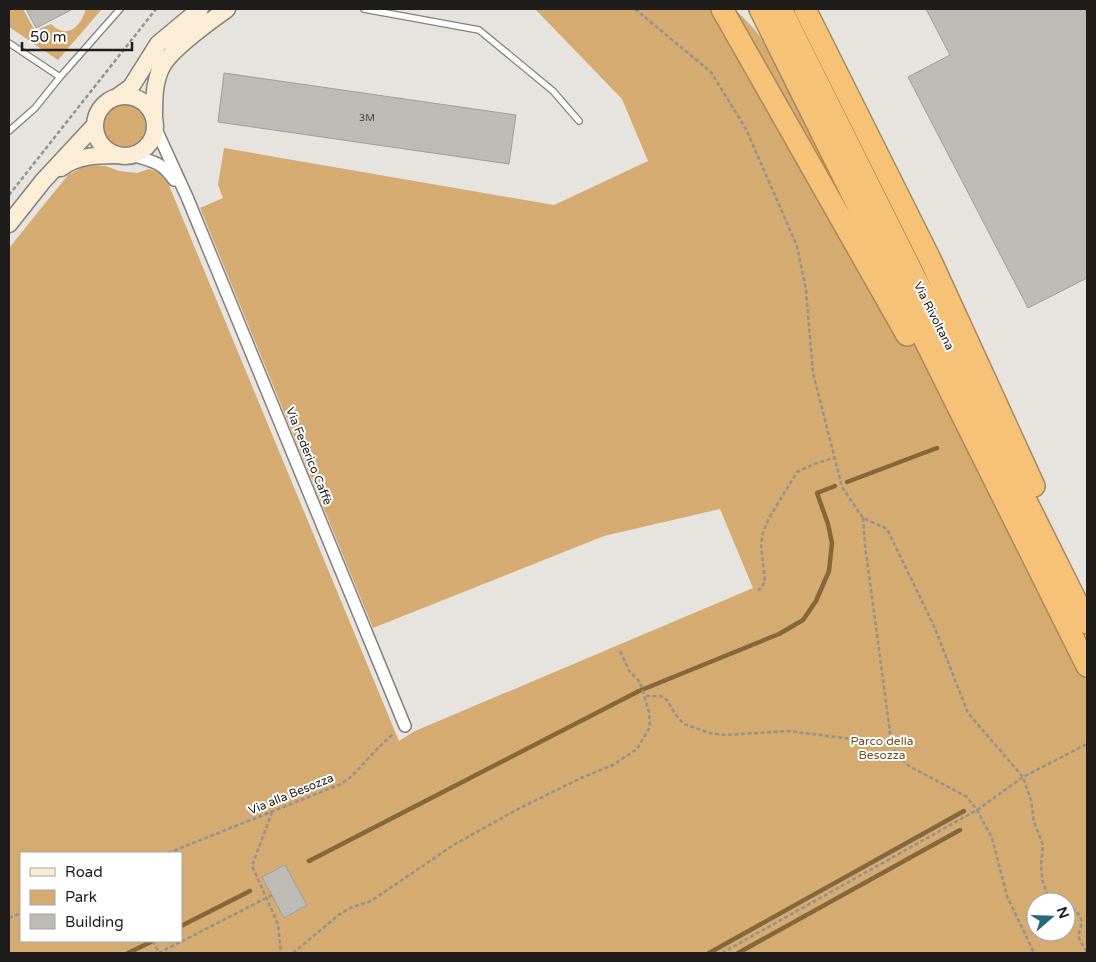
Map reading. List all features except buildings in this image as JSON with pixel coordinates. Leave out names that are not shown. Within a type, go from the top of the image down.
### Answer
[{"type":"highway","points":[[722,9],[925,365],[1024,561],[1064,619],[1087,666]]},
{"type":"highway","name":"Via Rivoltana","points":[[760,9],[1064,619]]},
{"type":"highway","name":"Via Rivoltana","points":[[781,9],[1087,623]]},
{"type":"highway","points":[[805,9],[930,259],[1064,550],[1087,618]]},
{"type":"street","points":[[187,197],[166,168],[158,163],[107,150],[100,143],[96,135],[95,125],[97,115],[102,107],[108,101],[131,87],[158,44],[200,9]]},
{"type":"street","points":[[43,181],[74,160],[89,156],[124,155],[141,152],[153,137],[154,96],[158,78],[164,64],[188,40],[226,9]]},
{"type":"street","points":[[117,97],[135,98],[149,108],[187,197]]},
{"type":"street","points":[[9,224],[43,181],[95,125]]},
{"type":"street","name":"Via Federico Caffè","points":[[187,197],[405,726]]},
{"type":"lane","points":[[9,131],[35,108],[60,76],[120,9]]},
{"type":"lane","points":[[364,9],[479,30],[553,91],[579,121]]},
{"type":"lane","points":[[9,43],[60,76]]},
{"type":"path","points":[[9,195],[156,9]]},
{"type":"path","points":[[635,9],[712,72],[746,129],[797,246],[806,290],[813,373],[833,458],[842,487],[863,518],[887,529],[934,626],[968,713],[1023,777],[1031,800],[1034,822],[1043,845],[1042,880],[1046,892]]},
{"type":"path","points":[[758,592],[765,582],[761,544],[762,533],[769,518],[797,472],[833,458]]},
{"type":"path","points":[[863,518],[864,545],[892,744],[896,754],[909,766],[967,797],[977,810],[992,838],[1007,896],[1034,953]]},
{"type":"path","points":[[293,953],[340,914],[350,908],[371,901],[442,852],[520,808],[581,778],[613,765],[637,748],[650,727],[649,712],[646,696],[641,684],[626,666],[619,649]]},
{"type":"path","points":[[646,696],[661,696],[667,700],[675,714],[684,724],[710,732],[726,734],[788,731],[892,744]]},
{"type":"path","name":"Via alla Besozza","points":[[171,852],[341,784],[363,765],[390,736],[405,726]]},
{"type":"path","points":[[722,953],[977,810],[1023,777],[1087,744]]},
{"type":"path","points":[[272,812],[252,866],[278,924],[281,953]]},
{"type":"path","points":[[182,942],[272,896]]},
{"type":"path","points":[[1076,911],[1082,925],[1079,935],[1081,943],[1087,952]]},
{"type":"path","points":[[154,942],[160,953],[181,942]]},
{"type":"green space","points":[[9,9],[23,9],[35,31],[51,24],[57,29],[68,31],[77,26],[86,9],[102,9],[58,60],[9,27]]},
{"type":"green space","name":"Parco della Besozza","points":[[535,9],[735,9],[755,30],[773,55],[1087,681],[1087,953],[9,953],[9,248],[68,175],[86,165],[106,166],[119,171],[137,173],[149,169],[159,172],[168,183],[399,741],[415,731],[753,588],[720,509],[604,536],[373,628],[200,208],[223,198],[218,185],[224,148],[554,205],[648,161],[622,99]]},
{"type":"green space","points":[[121,104],[129,104],[141,110],[147,126],[141,142],[129,148],[121,148],[109,142],[103,130],[103,122],[109,110]]},
{"type":"waterway","points":[[847,482],[937,448]]},
{"type":"waterway","points":[[309,861],[639,691],[779,634],[803,620],[816,601],[829,571],[832,543],[828,524],[817,493],[835,486]]},
{"type":"waterway","points":[[709,953],[964,811]]},
{"type":"waterway","points":[[738,953],[960,830]]},
{"type":"waterway","points":[[182,925],[250,891]]},
{"type":"waterway","points":[[128,953],[151,942]]}]
